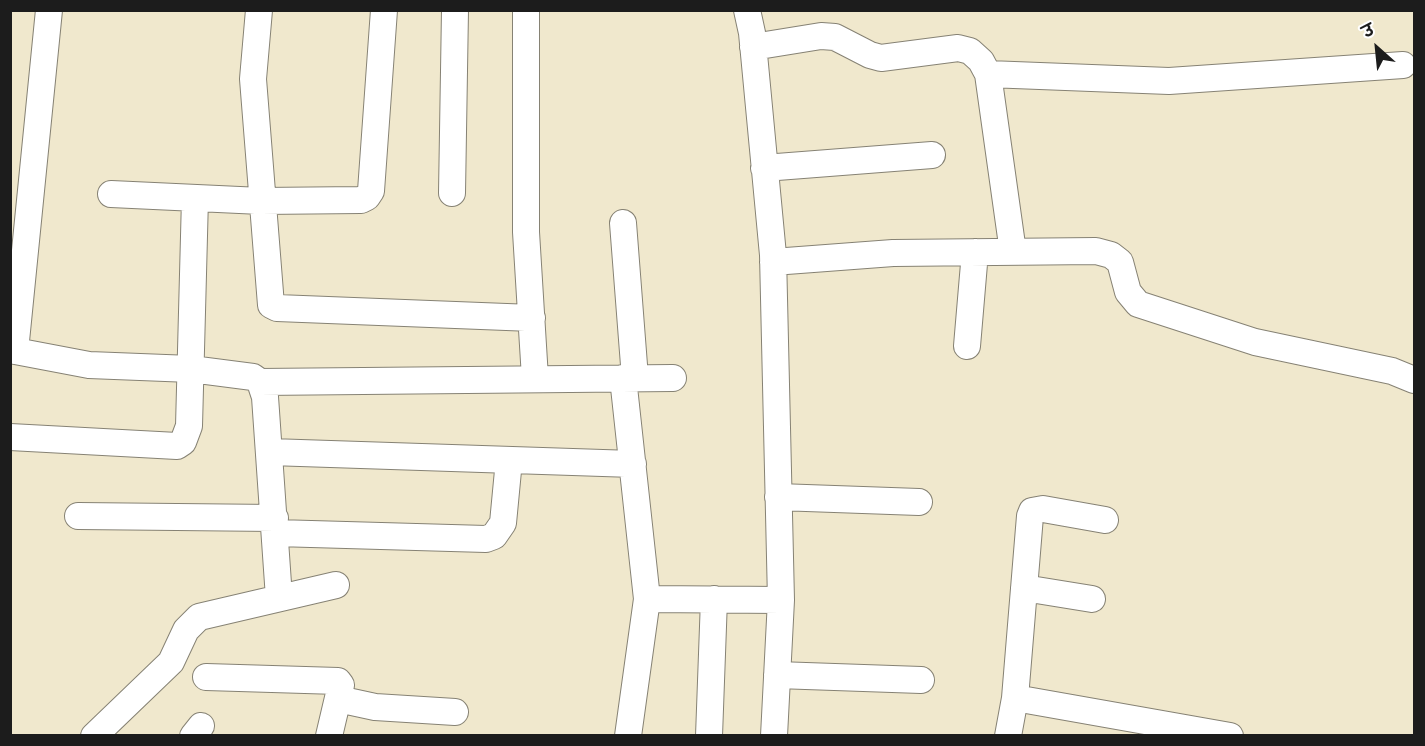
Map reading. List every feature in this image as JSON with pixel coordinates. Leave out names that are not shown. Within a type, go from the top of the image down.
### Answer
[{"type":"street","points":[[49,10],[13,351],[89,364],[191,369],[253,377],[260,382],[265,397],[270,452],[279,598]]},
{"type":"street","points":[[259,10],[253,79],[268,300],[277,308],[532,318]]},
{"type":"street","points":[[111,194],[261,201],[361,200],[367,197],[371,190],[384,10]]},
{"type":"street","points":[[452,193],[455,10]]},
{"type":"street","points":[[526,10],[526,232],[535,378]]},
{"type":"street","points":[[747,10],[753,47],[773,262],[781,600],[774,735]]},
{"type":"street","points":[[753,47],[820,36],[835,37],[870,55],[881,58],[958,48],[970,51],[981,61],[988,74],[1013,252]]},
{"type":"street","points":[[988,74],[1169,81],[1403,65]]},
{"type":"street","points":[[764,168],[932,155]]},
{"type":"street","points":[[10,437],[177,446],[187,434],[195,198]]},
{"type":"street","points":[[623,223],[633,464],[647,599],[628,735]]},
{"type":"street","points":[[773,262],[893,253],[1095,251],[1111,255],[1120,262],[1128,292],[1138,304],[1270,347],[1392,371],[1414,380]]},
{"type":"street","points":[[967,346],[975,252]]},
{"type":"street","points":[[260,382],[673,378]]},
{"type":"street","points":[[270,452],[633,464]]},
{"type":"street","points":[[78,516],[486,539],[494,536],[503,523],[509,460]]},
{"type":"street","points":[[778,497],[919,502]]},
{"type":"street","points":[[1008,735],[1015,698],[1032,511],[1043,508],[1105,520]]},
{"type":"street","points":[[94,735],[171,662],[192,622],[200,617],[336,585]]},
{"type":"street","points":[[1024,588],[1092,599]]},
{"type":"street","points":[[647,599],[781,600]]},
{"type":"street","points":[[709,735],[714,600]]},
{"type":"street","points":[[777,675],[921,680]]},
{"type":"street","points":[[206,677],[333,680],[341,685],[329,735]]},
{"type":"street","points":[[1015,698],[1230,735]]},
{"type":"street","points":[[338,699],[375,707],[455,712]]}]
